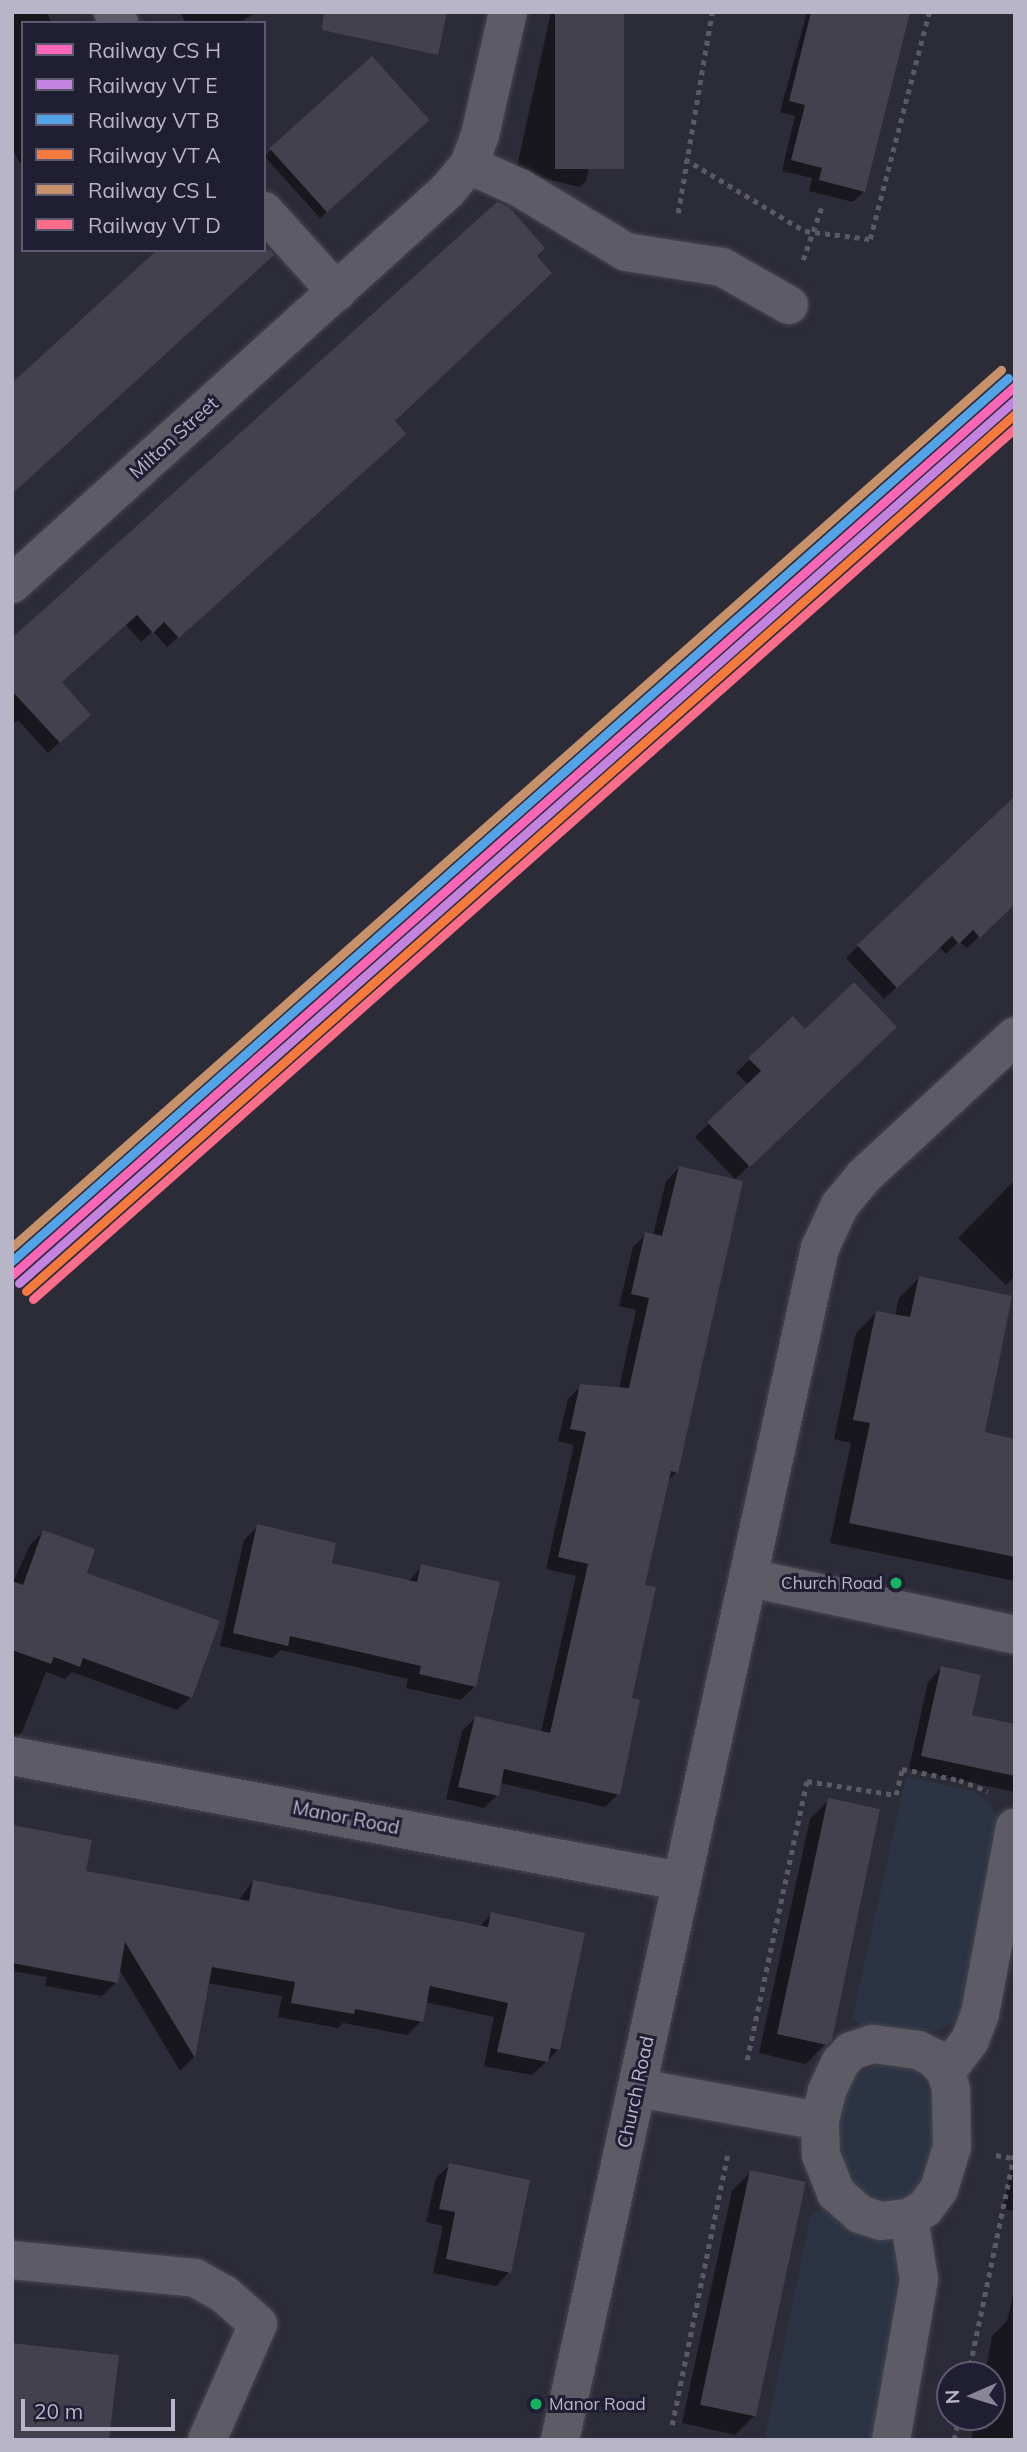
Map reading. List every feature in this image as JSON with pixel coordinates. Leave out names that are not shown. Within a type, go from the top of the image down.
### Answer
[{"type":"street","points":[[508,12],[469,165],[520,188],[626,253],[671,262],[722,267],[784,303]]},
{"type":"street","name":"Milton Street","points":[[12,584],[337,292],[447,191],[469,165]]},
{"type":"street","points":[[266,213],[337,292]]},
{"type":"street","name":"Church Road","points":[[560,2440],[820,1248],[832,1222],[864,1176],[1015,1036]]},
{"type":"street","points":[[750,1578],[1015,1634]]},
{"type":"street","name":"Manor Road","points":[[12,1756],[680,1881]]},
{"type":"street","points":[[946,2071],[970,2040],[979,2014],[1007,1812]]},
{"type":"street","points":[[873,2044],[918,2050],[934,2058],[946,2071],[951,2090],[952,2147],[939,2189],[925,2208],[909,2217],[881,2221],[860,2214],[836,2193],[821,2155],[820,2121],[827,2091],[840,2063],[851,2051],[873,2044]]},
{"type":"street","points":[[638,2088],[820,2121]]},
{"type":"street","points":[[891,2440],[919,2279],[909,2217]]},
{"type":"street","points":[[12,2260],[195,2278],[224,2294],[258,2324],[207,2440]]},
{"type":"path","points":[[671,262],[685,159],[712,12]]},
{"type":"path","points":[[685,159],[805,231],[870,239],[929,12]]},
{"type":"path","points":[[784,303],[815,233],[823,203]]},
{"type":"path","points":[[673,2425],[737,2105],[807,1781],[896,1795],[902,1769],[959,1780],[1007,1812]]},
{"type":"path","points":[[971,2361],[1015,2150]]},
{"type":"shaded area","points":[[906,1777],[973,1791],[990,1804],[1001,1824],[961,2014],[957,2021],[937,2031],[862,2025],[852,2019]]},
{"type":"shaded area","points":[[888,2059],[916,2068],[934,2099],[935,2145],[927,2169],[908,2197],[897,2201],[869,2197],[854,2187],[839,2150],[838,2128],[846,2089],[857,2074]]},
{"type":"shaded area","points":[[825,2209],[833,2217],[888,2241],[906,2268],[874,2440],[770,2440],[766,2434],[811,2213]]},
{"type":"building","points":[[324,12],[447,12],[438,55],[322,30]]},
{"type":"building","points":[[555,12],[624,12],[624,169],[555,169]]},
{"type":"building","points":[[811,12],[910,12],[865,192],[819,180],[822,168],[791,160],[805,105],[789,101]]},
{"type":"building","points":[[372,56],[430,120],[327,212],[269,148]]},
{"type":"building","points":[[497,202],[510,208],[545,248],[537,256],[552,273],[395,421],[406,434],[179,638],[164,622],[153,633],[137,615],[62,682],[91,715],[60,743],[12,691],[12,638]]},
{"type":"building","points":[[270,250],[274,255],[12,494],[12,383],[155,252]]},
{"type":"building","points":[[1015,796],[1015,904],[980,938],[973,930],[959,944],[952,936],[897,988],[857,945]]},
{"type":"building","points":[[854,982],[897,1027],[750,1167],[707,1122],[761,1071],[748,1058],[793,1016],[805,1029]]},
{"type":"building","points":[[679,1166],[743,1181],[678,1473],[671,1471],[645,1585],[656,1587],[632,1698],[640,1700],[620,1795],[504,1769],[499,1796],[458,1787],[475,1716],[550,1733],[588,1564],[558,1557],[586,1432],[570,1429],[580,1384],[629,1388],[649,1298],[631,1294],[645,1232],[662,1236]]},
{"type":"building","points":[[919,1276],[1012,1296],[985,1432],[1015,1439],[1015,1557],[849,1523],[870,1423],[853,1420],[876,1311],[910,1317]]},
{"type":"building","points":[[257,1524],[336,1543],[332,1563],[417,1582],[421,1564],[500,1582],[476,1687],[419,1674],[421,1666],[290,1636],[288,1646],[233,1633]]},
{"type":"building","points":[[43,1530],[95,1549],[87,1573],[220,1621],[192,1698],[83,1658],[80,1667],[54,1657],[51,1664],[12,1650],[12,1581],[23,1585]]},
{"type":"building","points":[[941,1666],[981,1675],[972,1715],[1015,1724],[1015,1776],[921,1756]]},
{"type":"building","points":[[828,1798],[880,1809],[832,2040],[827,2045],[777,2034]]},
{"type":"building","points":[[12,1825],[92,1840],[86,1871],[249,1901],[253,1880],[488,1927],[491,1912],[585,1933],[560,2050],[551,2048],[548,2062],[497,2052],[508,2003],[430,1986],[423,2022],[355,2009],[354,2014],[291,2003],[295,1982],[212,1967],[195,2058],[125,1942],[118,1983],[12,1963]]},
{"type":"building","points":[[449,2163],[530,2180],[511,2273],[446,2259],[455,2212],[439,2209]]},
{"type":"building","points":[[750,2170],[806,2182],[756,2417],[700,2405]]},
{"type":"building","points":[[12,2343],[119,2355],[109,2440],[12,2440]]},
{"type":"transit line","points":[[12,1247],[1001,370]]},
{"type":"transit line","points":[[12,1261],[1008,378]]},
{"type":"transit line","points":[[12,1275],[1015,386]]},
{"type":"transit line","points":[[19,1283],[1015,400]]},
{"type":"transit line","points":[[26,1291],[1015,414]]},
{"type":"transit line","points":[[33,1299],[1015,428]]},
{"type":"place","name":"Church Road","points":[[896,1583]]},
{"type":"place","name":"Manor Road","points":[[536,2404]]}]
